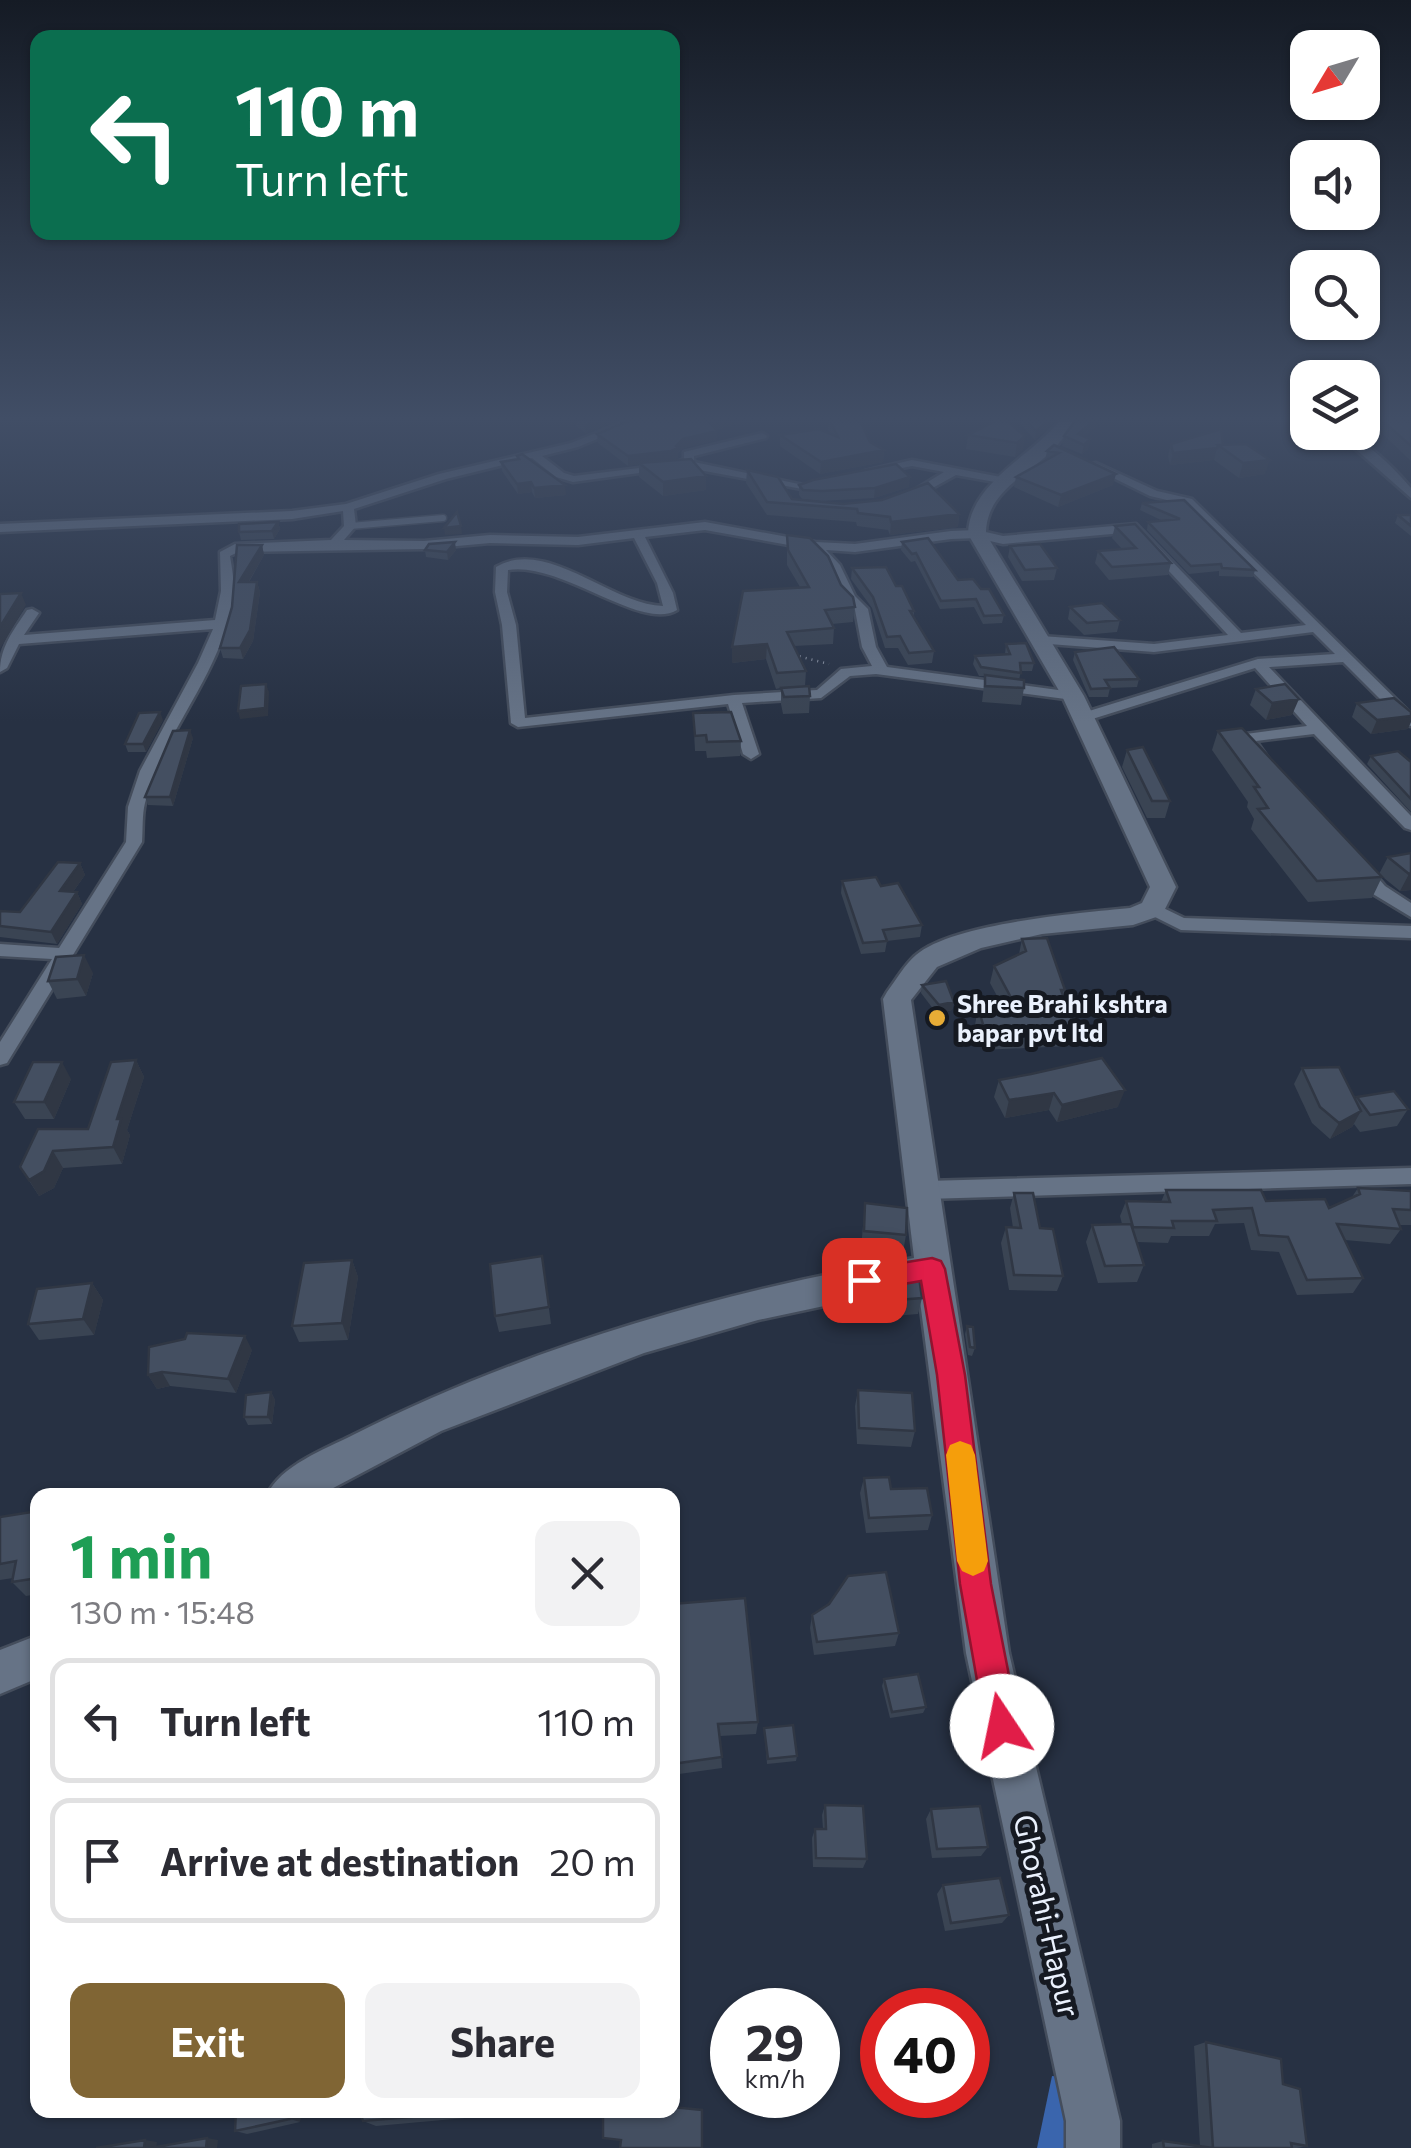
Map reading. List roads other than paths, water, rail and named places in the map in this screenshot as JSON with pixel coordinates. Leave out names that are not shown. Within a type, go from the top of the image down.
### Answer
[{"type":"street","points":[[0,528],[152,521]]},
{"type":"street","points":[[335,544],[349,521]]},
{"type":"street","points":[[977,521],[977,534],[992,566],[1041,640],[1077,707],[1162,887],[1153,909],[1181,924],[1411,932]]},
{"type":"street","points":[[1208,521],[1411,722]]},
{"type":"street","points":[[0,1058],[134,842],[132,821],[149,775],[221,624],[229,572],[224,554],[235,548],[424,545],[490,539],[578,541],[705,526],[815,546],[855,548],[977,534],[1004,540],[1136,528],[1238,638]]},
{"type":"street","points":[[639,536],[643,554],[671,599],[670,610],[641,606],[542,567],[519,564],[502,568],[500,592],[509,625],[518,723],[734,699],[822,694],[846,672],[882,671],[1077,707],[1258,663],[1345,658]]},
{"type":"street","points":[[815,546],[836,568],[849,598],[861,610],[869,648],[882,671]]},
{"type":"street","points":[[0,668],[32,614]]},
{"type":"street","points":[[14,640],[221,624]]},
{"type":"street","points":[[1041,640],[1154,648],[1315,628]]},
{"type":"street","points":[[1258,663],[1411,824]]},
{"type":"street","points":[[734,699],[750,754]]},
{"type":"street","points":[[1272,770],[1247,743],[1251,737],[1318,729]]},
{"type":"street","points":[[1349,855],[1379,890],[1411,911]]},
{"type":"street","name":"Ghorahi-Hapur","points":[[1094,2148],[1094,2121],[1009,1761],[979,1602],[897,999],[927,960],[972,941],[1042,925],[1133,916],[1153,909]]},
{"type":"street","points":[[0,950],[64,954]]},
{"type":"street","points":[[926,1190],[1410,1176]]},
{"type":"street","points":[[298,1488],[412,1424],[552,1366],[727,1310],[830,1286],[932,1269]]},
{"type":"street","points":[[0,1672],[30,1659]]},
{"type":"lane","points":[[350,526],[405,521]]},
{"type":"place","name":"Shree Brahi kshtra bapar pvt ltd","points":[[937,1018]]}]
